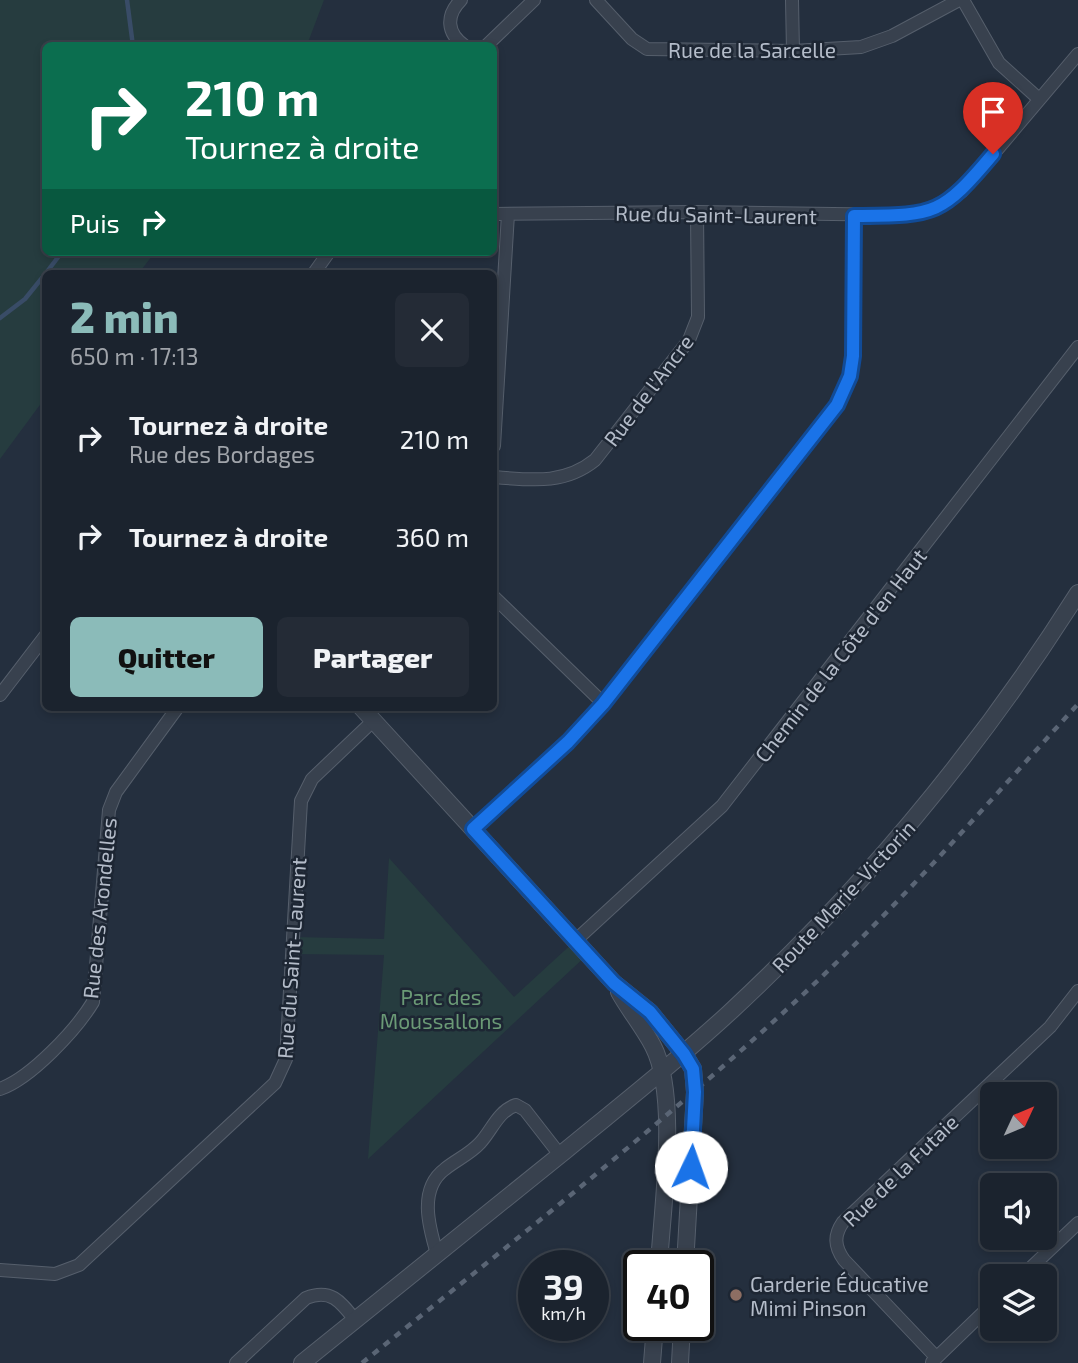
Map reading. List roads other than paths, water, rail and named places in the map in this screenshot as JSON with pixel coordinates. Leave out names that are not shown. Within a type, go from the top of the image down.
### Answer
[{"type":"street","points":[[461,0],[451,13],[450,21],[454,36],[461,42]]},
{"type":"street","points":[[490,42],[534,0]]},
{"type":"street","name":"Rue de la Sarcelle","points":[[596,0],[632,39],[647,49],[793,51],[861,47],[892,36],[961,0]]},
{"type":"street","points":[[792,0],[795,21],[793,51]]},
{"type":"street","points":[[961,0],[999,63],[1039,99]]},
{"type":"street","name":"Rue du Saint-Laurent","points":[[497,214],[697,212],[854,216],[926,212],[946,205],[962,191],[1078,54]]},
{"type":"street","name":"Rue de l'Ancre","points":[[497,477],[550,480],[583,470],[595,460],[689,340],[698,317],[697,212]]},
{"type":"street","points":[[497,396],[508,214]]},
{"type":"street","points":[[473,829],[568,742],[603,704],[844,393],[853,356],[854,216]]},
{"type":"street","name":"Chemin de la Côte d'en Haut","points":[[576,940],[722,806],[1078,347]]},
{"type":"street","name":"Route Marie-Victorin","points":[[302,1363],[684,1054],[800,944],[900,836],[985,730],[1078,593]]},
{"type":"street","points":[[497,600],[603,704]]},
{"type":"street","points":[[0,695],[42,640]]},
{"type":"street","name":"Rue des Arondelles","points":[[0,1089],[16,1083],[83,1019],[93,1002],[109,810],[116,792],[175,711]]},
{"type":"street","points":[[364,711],[614,983],[654,1047],[662,1072],[667,1117],[660,1250]]},
{"type":"street","name":"Rue du Saint-Laurent","points":[[0,1270],[55,1274],[79,1265],[275,1083],[286,1059],[302,801],[312,779],[373,721]]},
{"type":"street","points":[[614,983],[650,1012],[693,1069],[695,1092],[686,1250]]},
{"type":"street","name":"Rue de la Futaie","points":[[934,1360],[844,1259],[836,1247],[836,1234],[844,1222],[1050,1027],[1078,991]]},
{"type":"street","points":[[438,1254],[430,1228],[428,1196],[431,1183],[442,1171],[480,1143],[508,1108],[516,1105],[524,1110],[560,1155]]},
{"type":"street","points":[[1035,1264],[1078,1223]]},
{"type":"street","points":[[236,1363],[306,1298],[317,1294],[337,1298],[355,1320]]},
{"type":"street","points":[[934,1360],[980,1316]]},
{"type":"street","points":[[652,1363],[654,1341]]},
{"type":"street","points":[[680,1363],[681,1341]]},
{"type":"waterway","points":[[127,0],[132,42]]},
{"type":"waterway","points":[[48,270],[59,256]]},
{"type":"waterway","points":[[0,318],[25,299],[42,278]]},
{"type":"railway","points":[[362,1363],[637,1140],[797,1000],[906,892],[1078,704]]},
{"type":"place","name":"Garderie Éducative Mimi Pinson","points":[[736,1295]]},
{"type":"park label","name":"Parc des Moussallons","points":[[441,1008]]}]
